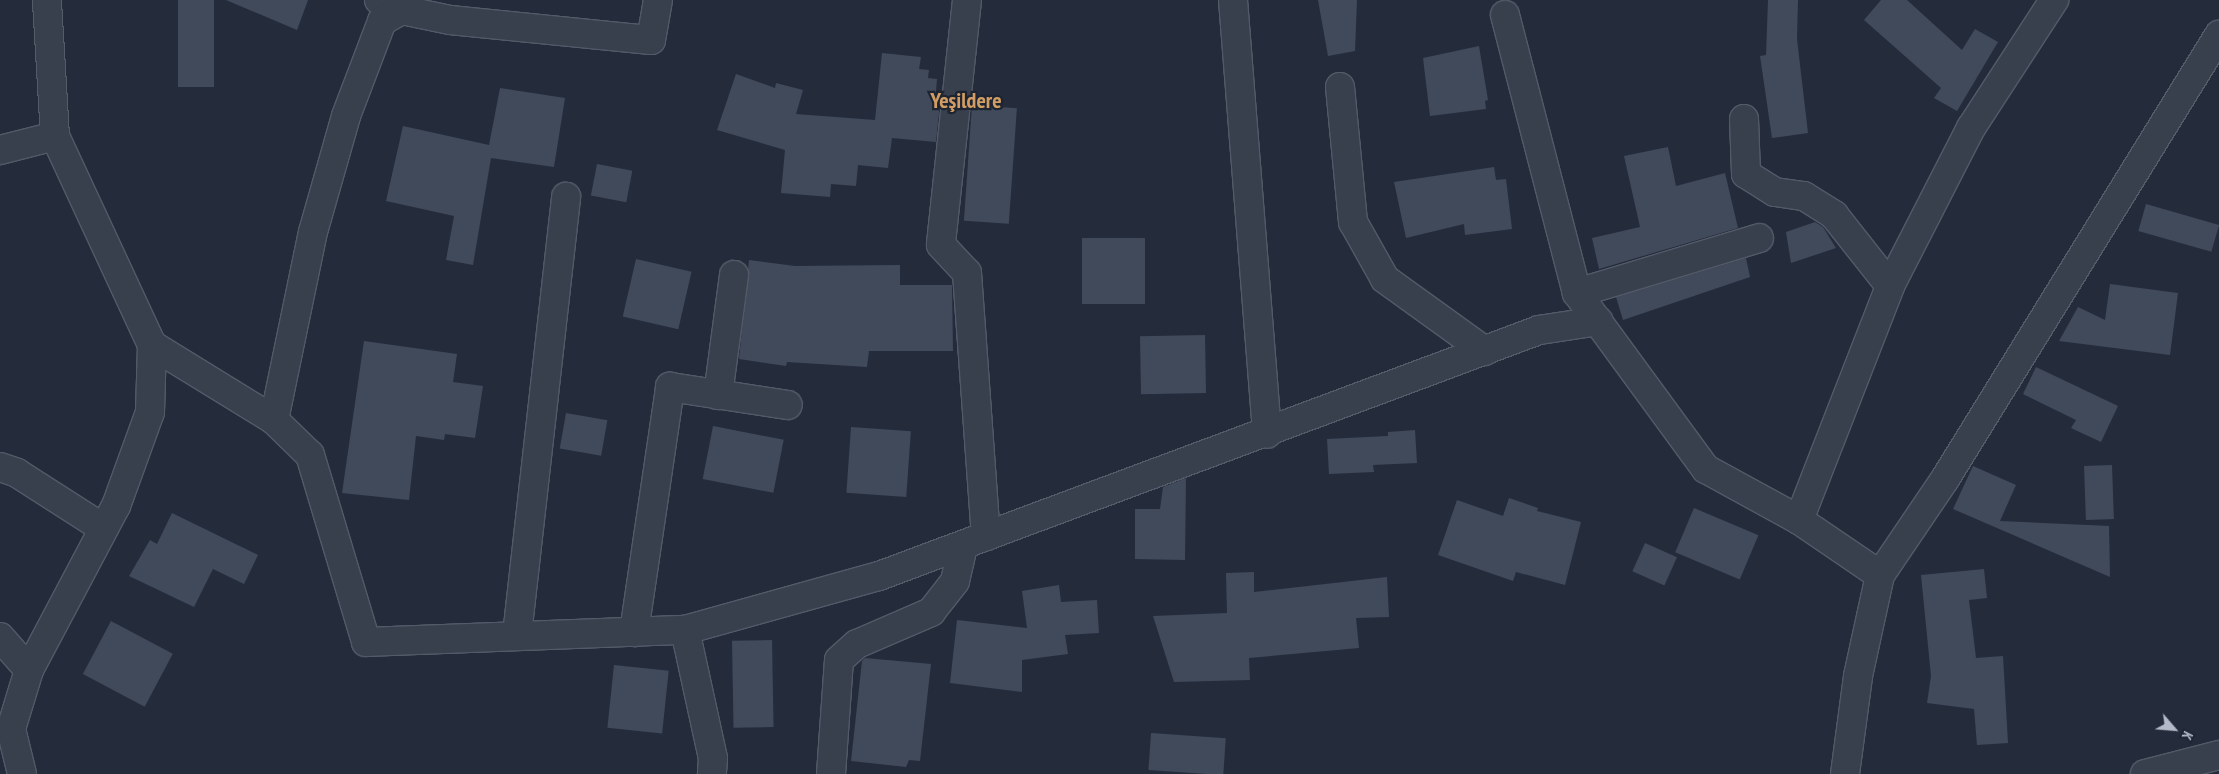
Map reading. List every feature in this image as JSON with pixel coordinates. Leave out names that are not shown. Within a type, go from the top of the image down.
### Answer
[{"type":"street","points":[[22,774],[11,729],[28,670],[116,506],[150,412],[152,345],[55,136],[47,0]]},
{"type":"street","points":[[274,420],[313,232],[346,116],[382,21],[391,5],[450,20],[652,40],[658,0]]},
{"type":"street","points":[[831,774],[840,660],[857,644],[931,612],[956,581],[974,540],[967,273],[942,245],[968,0]]},
{"type":"street","points":[[1233,0],[1267,434]]},
{"type":"street","points":[[1799,520],[1890,286],[1971,128],[2054,0]]},
{"type":"street","points":[[1505,15],[1577,293],[1706,469],[1799,520],[1880,575]]},
{"type":"street","points":[[1846,774],[1858,676],[1880,575],[1945,479],[2218,39]]},
{"type":"street","points":[[1340,87],[1353,222],[1385,279],[1485,350]]},
{"type":"street","points":[[1744,119],[1746,174],[1775,192],[1804,196],[1834,215],[1890,286]]},
{"type":"street","points":[[0,150],[55,136]]},
{"type":"street","points":[[517,635],[566,197]]},
{"type":"street","points":[[1577,293],[1759,238]]},
{"type":"street","points":[[718,394],[734,275]]},
{"type":"street","points":[[152,345],[274,420],[310,455],[366,642],[685,630],[879,576],[1231,444],[1267,434],[1539,330],[1598,321]]},
{"type":"street","points":[[634,632],[670,387],[788,405]]},
{"type":"street","points":[[0,467],[17,473],[103,528]]},
{"type":"street","points":[[685,630],[713,758],[712,774]]},
{"type":"street","points":[[0,637],[28,670]]},
{"type":"street","points":[[0,754],[22,774]]},
{"type":"street","points":[[2145,774],[2219,756]]},
{"type":"building","points":[[178,0],[214,0],[214,87],[178,87]]},
{"type":"building","points":[[226,0],[308,0],[297,30]]},
{"type":"building","points":[[1318,0],[1357,0],[1355,51],[1328,56]]},
{"type":"building","points":[[1768,0],[1798,0],[1797,39],[1808,133],[1772,138],[1760,56],[1766,55]]},
{"type":"building","points":[[1881,0],[1907,0],[1962,50],[1975,29],[1998,42],[1957,111],[1934,98],[1941,88],[1864,20]]},
{"type":"building","points":[[1479,46],[1488,100],[1485,101],[1486,109],[1430,116],[1423,58]]},
{"type":"building","points":[[882,53],[921,57],[919,69],[929,70],[928,78],[937,79],[935,103],[940,103],[936,142],[892,138],[888,168],[858,165],[856,186],[831,184],[830,197],[781,193],[785,150],[717,130],[736,74],[775,88],[776,83],[803,90],[796,114],[875,120]]},
{"type":"building","points":[[500,88],[565,98],[554,167],[491,158],[473,265],[446,260],[454,216],[386,201],[403,126],[489,145]]},
{"type":"building","points":[[972,105],[1017,108],[1009,224],[964,221]]},
{"type":"building","points":[[1668,147],[1676,186],[1725,173],[1738,228],[1599,269],[1592,238],[1640,227],[1624,156]]},
{"type":"building","points":[[597,164],[632,171],[626,202],[591,195]]},
{"type":"building","points":[[1494,167],[1496,180],[1506,179],[1512,229],[1465,235],[1464,224],[1406,238],[1394,182]]},
{"type":"building","points":[[2146,204],[2219,225],[2211,252],[2138,231]]},
{"type":"building","points":[[1815,222],[1823,227],[1836,248],[1791,263],[1786,232]]},
{"type":"building","points":[[1082,238],[1145,238],[1145,304],[1082,304]]},
{"type":"building","points":[[1746,258],[1750,277],[1623,320],[1616,297]]},
{"type":"building","points":[[636,259],[692,272],[678,329],[623,316]]},
{"type":"building","points":[[749,260],[795,266],[900,265],[900,285],[952,285],[953,351],[869,351],[867,367],[787,362],[786,366],[739,359]]},
{"type":"building","points":[[2110,284],[2178,293],[2170,355],[2059,341],[2078,307],[2105,320]]},
{"type":"building","points":[[1205,335],[1206,393],[1141,394],[1140,336]]},
{"type":"building","points":[[364,341],[457,354],[453,382],[483,386],[475,438],[445,434],[444,440],[416,436],[409,500],[342,493]]},
{"type":"building","points":[[2036,367],[2118,406],[2101,442],[2071,428],[2076,420],[2023,394]]},
{"type":"building","points":[[566,413],[607,420],[601,456],[560,448]]},
{"type":"building","points":[[713,426],[784,440],[773,493],[703,479]]},
{"type":"building","points":[[851,427],[911,431],[906,497],[846,493]]},
{"type":"building","points":[[1415,430],[1417,463],[1373,465],[1374,472],[1329,474],[1327,439],[1388,436],[1388,432]]},
{"type":"building","points":[[2112,465],[2114,519],[2086,520],[2084,466]]},
{"type":"building","points":[[1973,466],[2016,485],[2000,521],[2109,526],[2110,577],[1953,509]]},
{"type":"building","points":[[1186,478],[1185,560],[1135,559],[1135,509],[1160,509],[1163,487]]},
{"type":"building","points":[[1509,498],[1538,508],[1537,511],[1581,522],[1565,585],[1516,572],[1513,581],[1438,555],[1457,500],[1503,516]]},
{"type":"building","points":[[1694,508],[1758,535],[1740,580],[1675,552]]},
{"type":"building","points":[[172,513],[258,555],[244,584],[213,569],[194,607],[129,576],[150,540],[157,544]]},
{"type":"building","points":[[1645,543],[1677,557],[1664,586],[1632,571]]},
{"type":"building","points":[[1984,569],[1987,598],[1969,600],[1976,658],[2003,656],[2008,743],[1977,745],[1974,709],[1927,703],[1931,676],[1921,575]]},
{"type":"building","points":[[1254,572],[1254,592],[1387,577],[1389,617],[1356,618],[1359,648],[1249,658],[1250,680],[1174,682],[1153,616],[1227,613],[1226,573]]},
{"type":"building","points":[[1059,585],[1061,602],[1097,600],[1099,633],[1065,635],[1068,654],[1022,660],[1022,692],[950,683],[957,620],[1027,628],[1022,591]]},
{"type":"building","points":[[111,621],[173,654],[145,707],[83,674]]},
{"type":"building","points":[[772,640],[774,727],[734,728],[732,641]]},
{"type":"building","points":[[865,658],[931,664],[920,761],[909,760],[906,767],[851,761],[862,661]]},
{"type":"building","points":[[614,665],[669,671],[662,733],[607,728]]},
{"type":"building","points":[[1151,733],[1226,738],[1223,774],[1148,770]]},
{"type":"district","name":"Yeşildere","points":[[966,101]]}]
